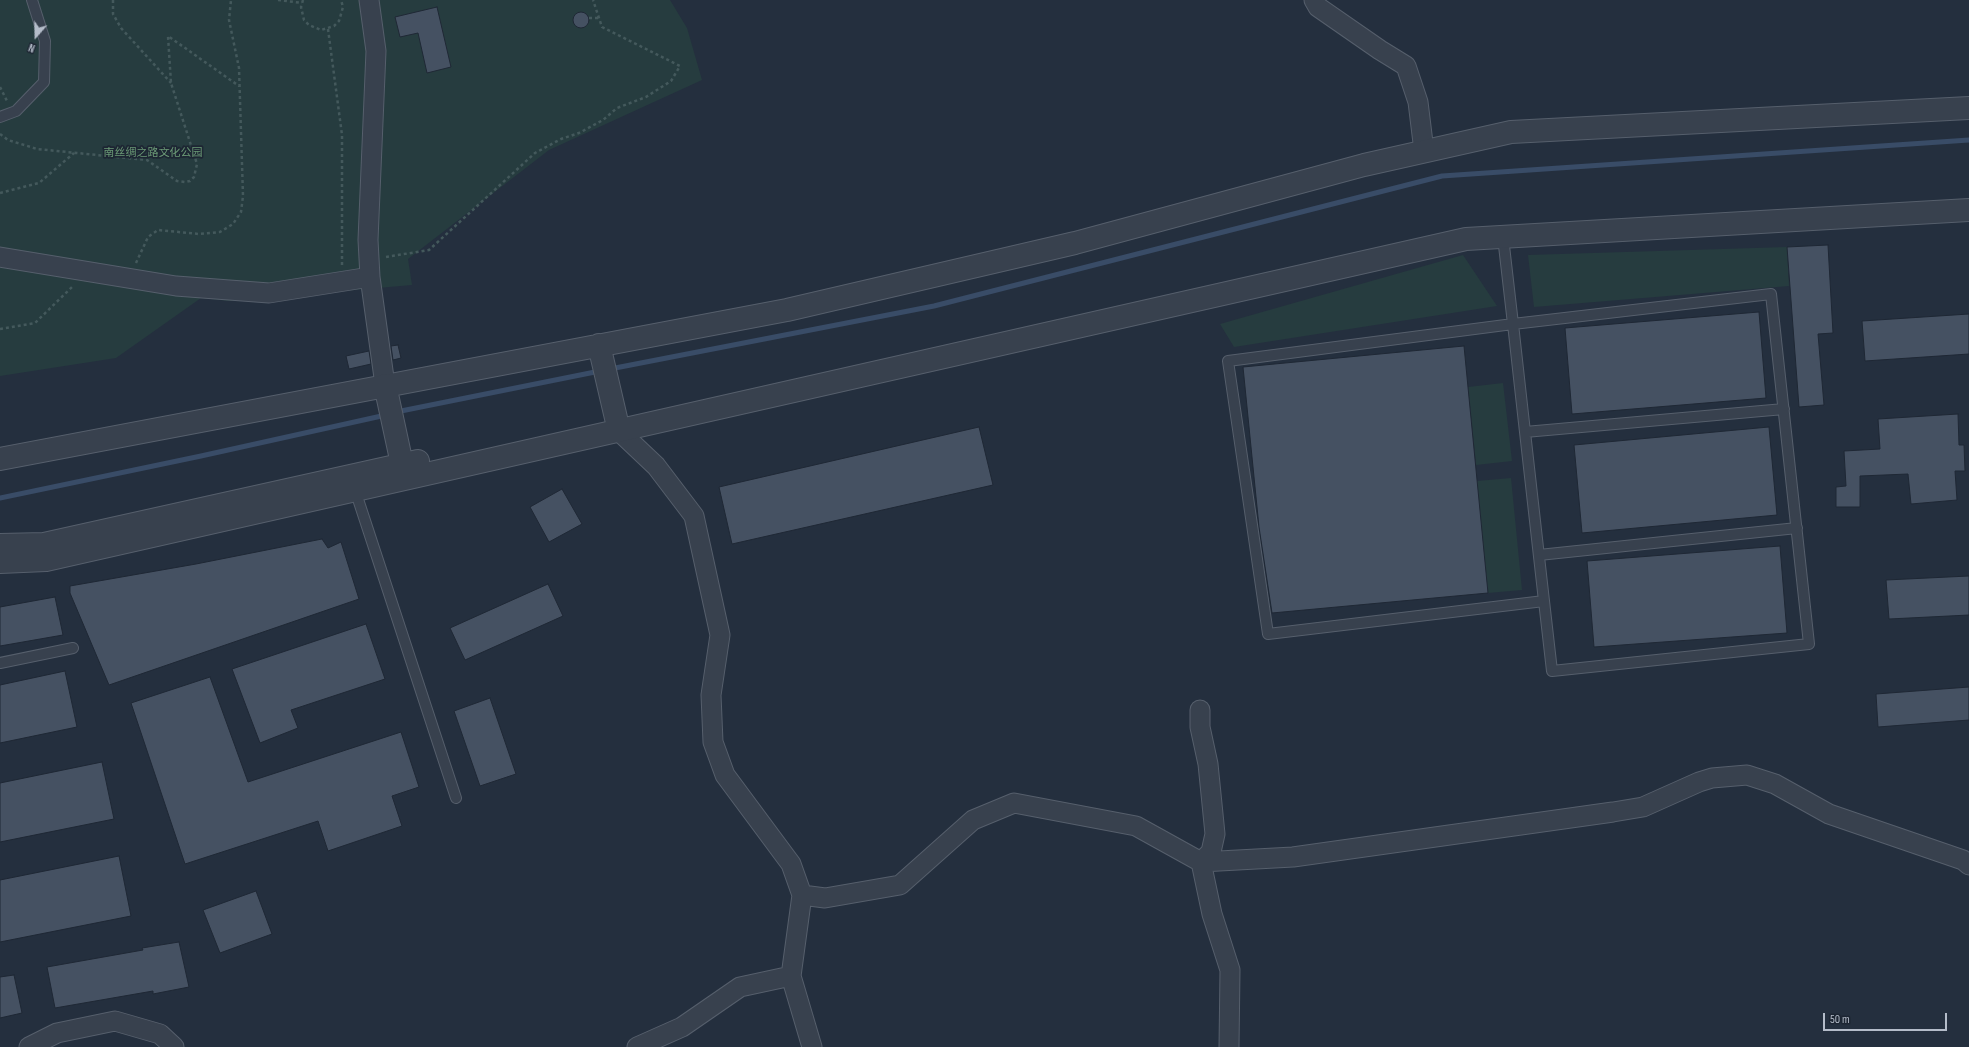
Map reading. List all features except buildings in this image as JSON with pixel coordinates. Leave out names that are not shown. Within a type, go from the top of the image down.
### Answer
[{"type":"street","points":[[370,0],[376,51],[368,240],[369,270],[385,385],[402,464]]},
{"type":"street","points":[[1314,0],[1318,7],[1406,66],[1418,102],[1424,151]]},
{"type":"street","points":[[0,459],[787,310],[1059,247],[1364,165],[1511,132],[1969,108]]},
{"type":"street","points":[[0,562],[46,560],[355,490],[617,424],[1464,228],[1969,196]]},
{"type":"street","points":[[0,545],[44,544],[402,464],[617,424],[1466,239],[1969,210]]},
{"type":"street","points":[[0,257],[81,271],[130,277],[176,286],[269,293],[341,282],[369,270]]},
{"type":"street","points":[[599,345],[617,424],[656,466],[694,516],[720,635],[711,695],[713,742],[725,775],[791,864],[802,895],[791,976],[812,1047]]},
{"type":"street","points":[[1200,710],[1200,728],[1208,764],[1215,834],[1211,852],[1201,862]]},
{"type":"street","points":[[802,895],[825,898],[900,885],[973,820],[1014,803],[1136,826],[1201,862],[1293,857],[1613,812],[1643,807],[1699,782],[1712,778],[1747,775],[1775,784],[1829,814],[1963,860],[1969,864]]},
{"type":"street","points":[[1201,862],[1212,914],[1230,970],[1229,1047]]},
{"type":"street","points":[[637,1047],[682,1027],[740,987],[791,976]]},
{"type":"street","points":[[29,1047],[56,1033],[115,1021],[160,1034],[174,1047]]},
{"type":"lane","points":[[0,117],[16,111],[44,82],[45,41],[32,0]]},
{"type":"lane","points":[[1503,237],[1513,324],[1552,671],[1809,644],[1771,294],[1513,324],[1228,361],[1268,634],[1544,601]]},
{"type":"lane","points":[[1525,432],[1784,409]]},
{"type":"lane","points":[[355,490],[456,798]]},
{"type":"lane","points":[[1539,555],[1797,528]]},
{"type":"lane","points":[[0,663],[73,648]]},
{"type":"path","points":[[114,0],[113,14],[121,28],[171,83]]},
{"type":"path","points":[[130,277],[148,238],[158,230],[199,234],[220,232],[233,224],[241,212],[243,196],[239,68],[229,20],[231,0]]},
{"type":"path","points":[[278,0],[302,2],[302,14],[308,25],[321,30],[334,26],[342,15],[341,0]]},
{"type":"path","points":[[369,270],[396,255],[429,250],[535,153],[561,139],[579,133],[603,120],[617,108],[646,97],[670,81],[680,66],[612,34],[602,27],[593,0]]},
{"type":"path","points":[[589,18],[599,18]]},
{"type":"path","points":[[328,29],[342,135],[343,247],[341,282]]},
{"type":"path","points":[[0,134],[8,140],[37,149],[147,160],[177,180],[185,182],[190,181],[194,177],[197,164],[171,83],[168,36],[239,86]]},
{"type":"path","points":[[0,193],[39,183],[74,153]]},
{"type":"path","points":[[0,329],[35,323],[72,286],[81,271]]},
{"type":"green space","name":"南丝绸之路文化公园","points":[[0,0],[670,0],[687,28],[702,80],[549,150],[408,259],[412,285],[229,301],[201,298],[116,358],[0,376]]},
{"type":"green space","points":[[1787,247],[1789,286],[1534,307],[1528,255]]},
{"type":"green space","points":[[1463,255],[1497,306],[1234,347],[1220,324]]},
{"type":"green space","points":[[1503,383],[1512,461],[1476,465],[1468,387]]},
{"type":"green space","points":[[1511,478],[1522,590],[1488,593],[1477,481]]},
{"type":"waterway","points":[[610,369],[934,306],[1442,176],[1969,140]]},
{"type":"waterway","points":[[396,412],[600,371]]},
{"type":"waterway","points":[[0,498],[386,415]]}]
